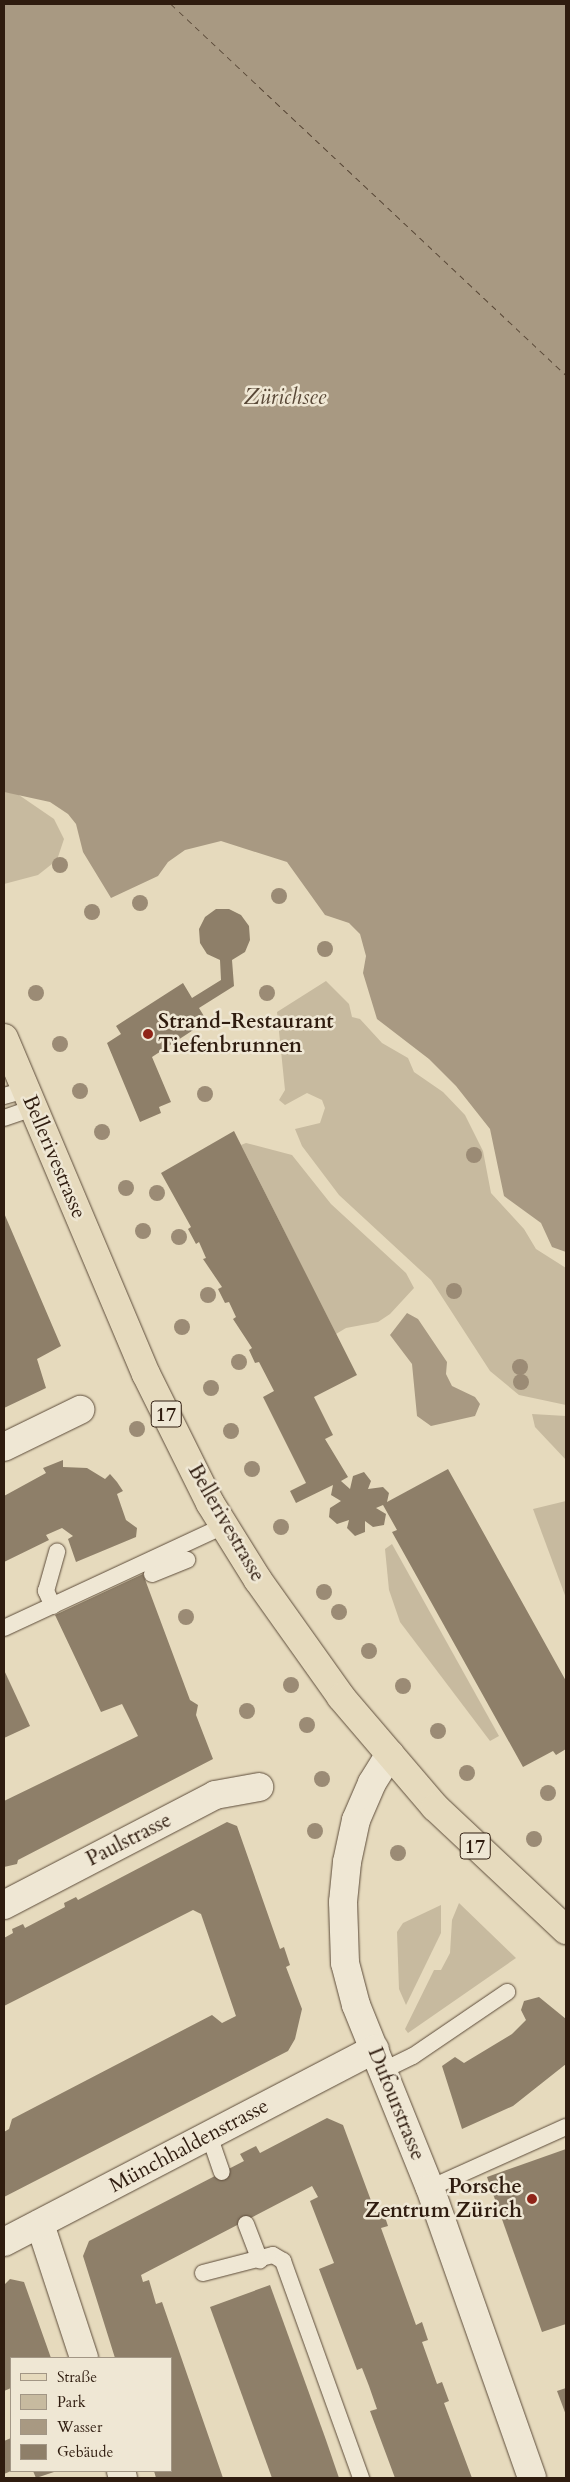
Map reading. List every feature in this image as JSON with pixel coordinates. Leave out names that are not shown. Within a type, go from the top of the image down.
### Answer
[{"type":"main road","name":"Bellerivestrasse","points":[[4,1038],[21,1098],[146,1374],[224,1526],[341,1698],[435,1806],[566,1930]]},
{"type":"street","points":[[4,1447],[80,1410]]},
{"type":"street","name":"Dufourstrasse","points":[[390,1754],[372,1783],[356,1820],[343,1902],[349,1984],[430,2188],[532,2478]]},
{"type":"street","name":"Paulstrasse","points":[[4,1905],[215,1795],[259,1788]]},
{"type":"street","name":"Münchhaldenstrasse","points":[[4,2242],[209,2135],[380,2060]]},
{"type":"street","points":[[40,2224],[84,2357]]},
{"type":"lane","points":[[4,1118],[21,1098]]},
{"type":"lane","points":[[4,1628],[224,1526]]},
{"type":"lane","points":[[53,1606],[46,1591],[57,1552]]},
{"type":"lane","points":[[152,1574],[187,1560]]},
{"type":"lane","points":[[380,2060],[412,2056],[507,1992]]},
{"type":"lane","points":[[430,2188],[566,2128]]},
{"type":"lane","points":[[209,2135],[222,2172]]},
{"type":"lane","points":[[246,2224],[260,2260]]},
{"type":"lane","points":[[202,2273],[260,2260],[273,2255],[283,2261],[361,2478]]},
{"type":"green space","points":[[4,792],[16,793],[54,819],[64,839],[57,860],[38,875],[4,884]]},
{"type":"green space","points":[[326,981],[349,1004],[352,1017],[360,1019],[382,1043],[408,1058],[414,1072],[443,1092],[465,1115],[483,1151],[491,1193],[524,1229],[536,1249],[566,1268],[566,1405],[519,1395],[490,1371],[431,1280],[339,1195],[302,1146],[295,1129],[320,1123],[325,1108],[322,1100],[307,1093],[285,1105],[279,1100],[285,1090],[277,1012]]},
{"type":"green space","points":[[246,1143],[292,1155],[331,1204],[406,1273],[414,1288],[390,1314],[378,1322],[346,1328],[336,1334],[241,1145]]},
{"type":"green space","points":[[532,1414],[566,1416],[566,1460],[535,1427]]},
{"type":"green space","points":[[566,1501],[566,1598],[533,1509]]},
{"type":"green space","points":[[392,1544],[499,1736],[490,1741],[400,1622],[389,1590],[385,1549]]},
{"type":"green space","points":[[459,1903],[516,1958],[408,2033],[405,2029],[434,1970],[441,1970],[450,1953],[452,1920]]},
{"type":"green space","points":[[441,1905],[441,1933],[406,2005],[399,1989],[397,1932],[403,1923]]},
{"type":"water","name":"Zürichsee","points":[[4,4],[566,4],[566,1252],[552,1247],[541,1223],[504,1196],[490,1129],[456,1086],[429,1059],[377,1019],[363,973],[366,956],[360,934],[349,923],[325,915],[287,862],[221,841],[185,850],[168,862],[158,876],[111,898],[83,852],[76,824],[68,814],[50,802],[4,792]]},
{"type":"water","points":[[407,1313],[418,1319],[447,1362],[446,1374],[452,1386],[475,1397],[480,1404],[475,1416],[431,1426],[417,1416],[412,1364],[390,1335]]},
{"type":"building","points":[[216,909],[229,909],[241,915],[249,926],[250,940],[245,952],[232,960],[234,986],[199,1008],[207,1021],[152,1057],[171,1102],[159,1107],[161,1113],[140,1122],[107,1043],[121,1034],[116,1026],[183,983],[192,998],[221,980],[220,960],[207,954],[200,943],[199,929],[205,917]]},
{"type":"building","points":[[234,1131],[357,1375],[314,1397],[333,1435],[325,1439],[348,1477],[341,1481],[350,1489],[353,1476],[364,1472],[371,1481],[368,1489],[383,1487],[389,1493],[387,1502],[448,1469],[566,1681],[566,1749],[556,1755],[553,1751],[523,1767],[392,1532],[397,1530],[383,1505],[376,1508],[386,1514],[384,1525],[373,1527],[365,1521],[365,1532],[355,1536],[347,1528],[349,1520],[337,1524],[329,1517],[330,1508],[341,1501],[331,1495],[333,1485],[296,1503],[290,1491],[306,1483],[263,1397],[274,1391],[259,1362],[255,1363],[249,1350],[252,1348],[233,1319],[236,1317],[229,1302],[225,1303],[218,1289],[222,1287],[203,1259],[206,1258],[199,1242],[196,1244],[188,1229],[191,1227],[161,1173]]},
{"type":"building","points":[[4,1213],[61,1346],[37,1359],[46,1388],[4,1408]]},
{"type":"building","points":[[63,1460],[63,1467],[87,1468],[105,1479],[110,1474],[123,1491],[117,1494],[126,1520],[137,1528],[136,1537],[76,1562],[68,1539],[73,1536],[62,1528],[46,1535],[49,1540],[4,1562],[4,1496],[46,1473],[43,1468]]},
{"type":"building","points":[[143,1574],[190,1700],[198,1705],[196,1715],[213,1759],[18,1860],[17,1864],[4,1867],[4,1801],[138,1736],[122,1704],[101,1712],[55,1615]]},
{"type":"building","points":[[4,1670],[30,1726],[4,1738]]},
{"type":"building","points":[[227,1822],[237,1826],[280,1949],[284,1947],[290,1965],[286,1967],[302,2009],[295,2039],[288,2051],[4,2197],[4,2132],[9,2129],[12,2119],[212,2015],[222,2023],[236,2016],[201,1914],[193,1910],[4,2006],[4,1938],[13,1933],[12,1929],[23,1924],[25,1928],[65,1907],[64,1903],[76,1897],[78,1900]]},
{"type":"building","points":[[539,1997],[566,2019],[566,2064],[513,2106],[462,2129],[442,2066],[455,2057],[464,2063],[512,2034],[526,2020],[521,2010],[524,2001]]},
{"type":"building","points":[[327,2118],[343,2125],[376,2214],[383,2211],[388,2226],[381,2228],[416,2325],[422,2322],[428,2340],[422,2342],[437,2384],[442,2382],[449,2401],[444,2403],[472,2478],[395,2478],[370,2411],[377,2409],[369,2386],[362,2368],[357,2370],[319,2269],[334,2263],[310,2201],[318,2197],[312,2186],[141,2275],[143,2282],[149,2280],[156,2304],[162,2302],[223,2478],[156,2478],[154,2472],[172,2472],[172,2357],[115,2357],[83,2256],[89,2241],[244,2161],[240,2154],[256,2146],[260,2153]]},
{"type":"building","points":[[566,2149],[566,2324],[542,2332],[487,2177]]},
{"type":"building","points":[[10,2279],[24,2282],[51,2357],[10,2357],[10,2388],[4,2391],[4,2285]]},
{"type":"building","points":[[270,2285],[339,2478],[272,2478],[210,2307]]},
{"type":"building","points":[[566,2388],[566,2415],[557,2391]]},
{"type":"building","points":[[10,2438],[10,2471],[4,2474],[4,2441]]},
{"type":"building","points":[[33,2472],[54,2472],[36,2478]]},
{"type":"ferry route","points":[[171,4],[566,375]]},
{"type":"place","name":"Strand-Restaurant Tiefenbrunnen","points":[[148,1034]]},
{"type":"place","name":"Porsche Zentrum Zürich","points":[[532,2199]]}]
